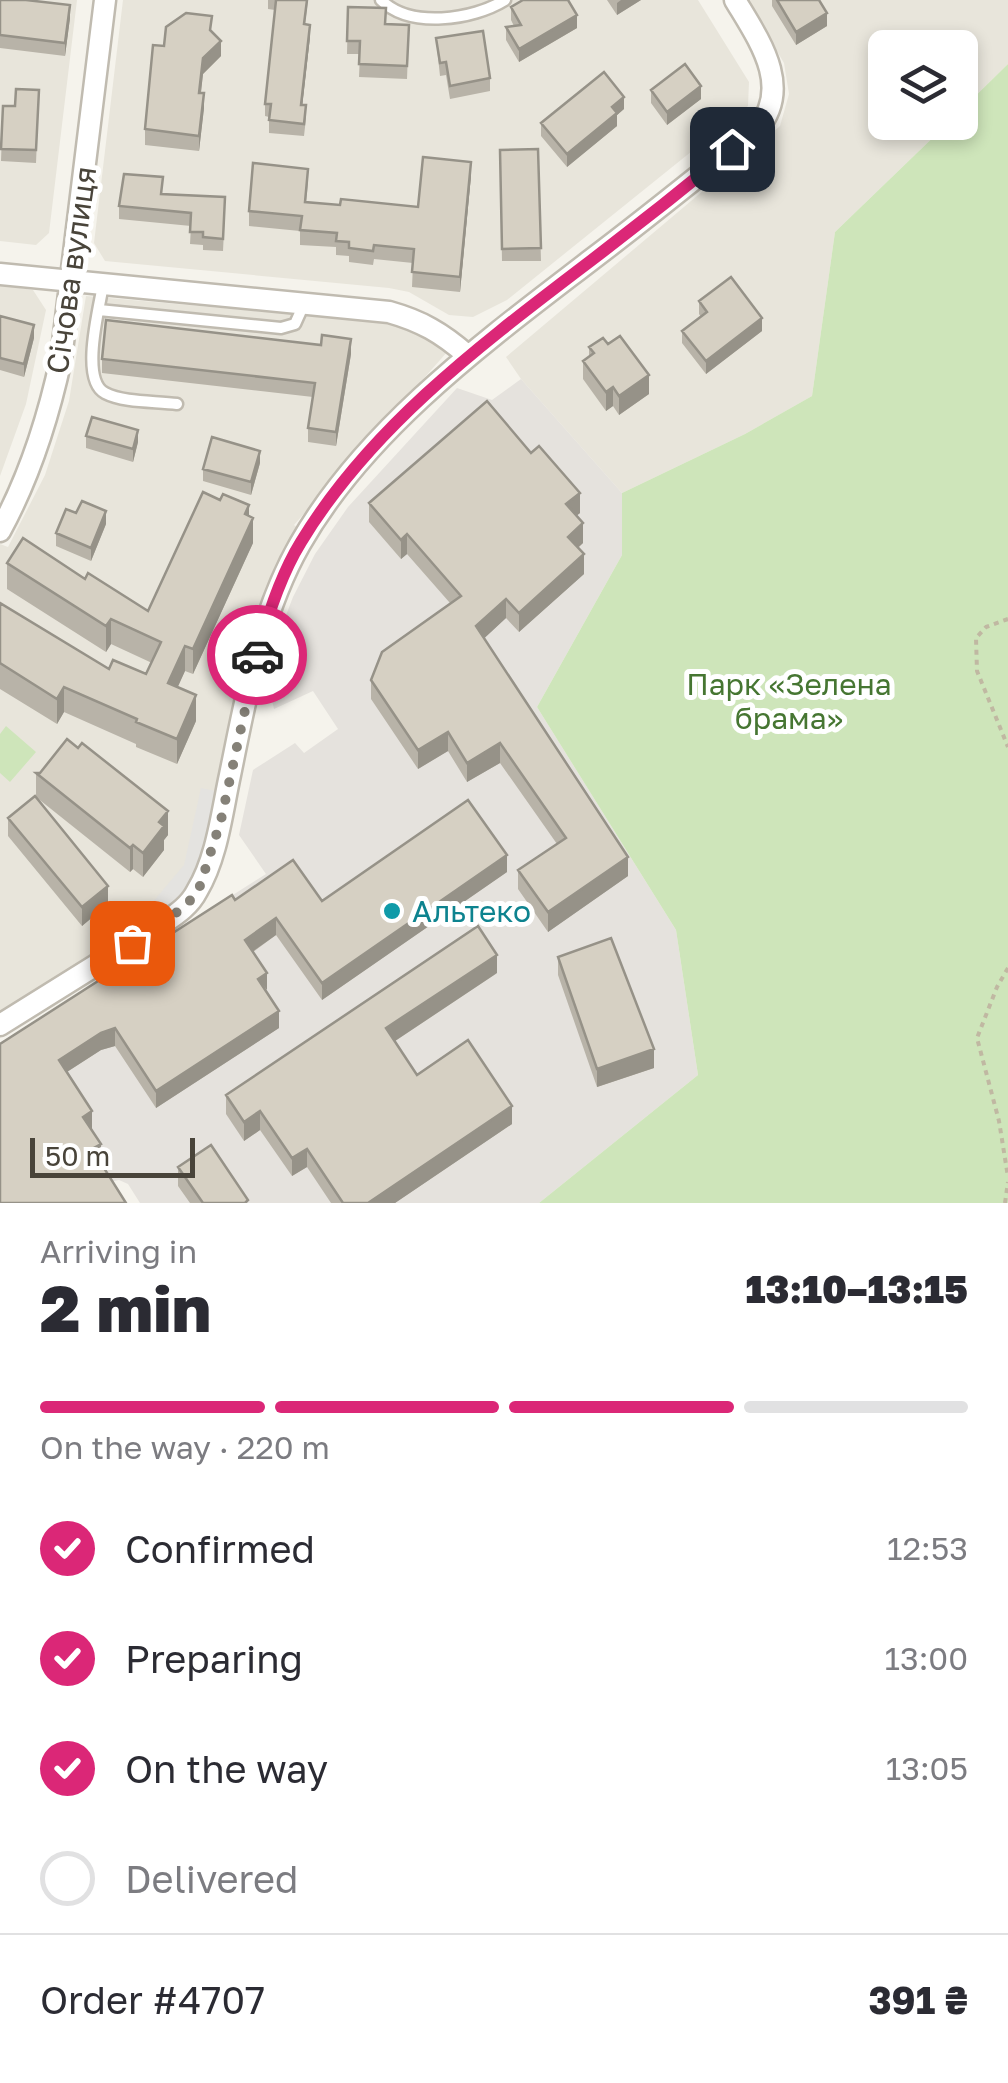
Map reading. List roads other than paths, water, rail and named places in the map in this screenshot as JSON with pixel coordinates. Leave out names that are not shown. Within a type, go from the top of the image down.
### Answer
[{"type":"street","name":"Січова вулиця","points":[[0,530],[8,499],[48,416],[61,358],[105,0]]},
{"type":"street","points":[[0,1025],[165,922],[198,892],[221,820],[260,642],[278,590],[300,544],[369,452],[467,355],[758,129],[774,104],[774,84],[735,0]]},
{"type":"street","points":[[0,274],[388,312],[440,331],[467,355]]},
{"type":"lane","points":[[381,0],[389,8],[410,15],[440,18],[477,12],[505,0]]},
{"type":"lane","points":[[103,285],[92,361],[93,378],[99,390],[110,396],[177,404]]},
{"type":"lane","points":[[99,310],[281,328],[295,324],[304,304]]},
{"type":"place","name":"Альтеко","points":[[392,911]]},
{"type":"park label","name":"Парк «Зелена брама»","points":[[789,701]]}]
